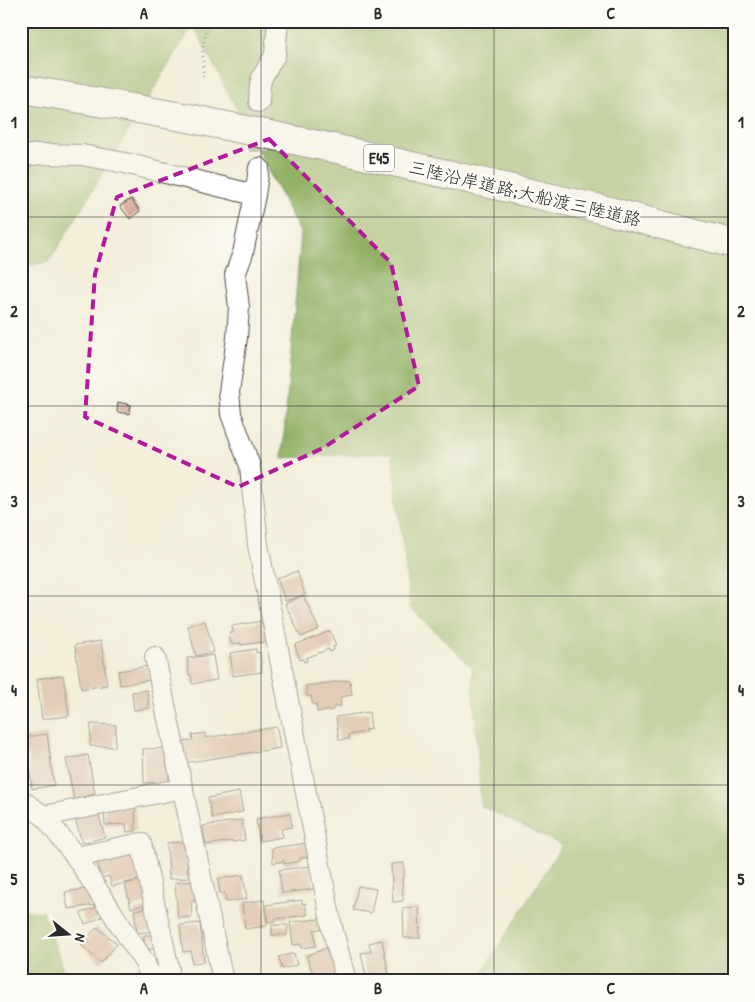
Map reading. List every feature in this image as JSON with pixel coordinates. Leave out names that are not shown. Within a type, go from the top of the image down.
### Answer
[{"type":"highway","name":"三陸沿岸道路;大船渡三陸道路","points":[[21,89],[188,118],[337,149],[609,211],[734,244]]},
{"type":"street","points":[[258,102],[262,77],[274,55],[278,21]]},
{"type":"street","points":[[21,156],[41,154],[82,155],[125,163],[255,195]]},
{"type":"street","points":[[259,168],[243,253],[235,275],[239,306],[237,338],[229,392],[231,414],[250,466],[258,545],[332,927],[346,981]]},
{"type":"street","points":[[155,657],[223,981]]},
{"type":"street","points":[[44,816],[183,788]]},
{"type":"street","points":[[21,800],[44,816],[76,857],[145,963],[152,981]]},
{"type":"street","points":[[76,857],[141,843],[169,969],[159,981]]},
{"type":"path","points":[[203,77],[203,45],[209,21]]},
{"type":"highlighted area","points":[[269,139],[391,263],[419,386],[323,448],[238,487],[85,417],[95,274],[117,197]]},
{"type":"green space","points":[[21,21],[734,21],[734,981],[478,980],[562,845],[481,806],[472,667],[410,607],[392,453],[282,458],[301,234],[193,25],[49,262],[21,267]]},
{"type":"green space","points":[[21,910],[43,912],[68,981],[21,981]]},
{"type":"building","points":[[131,199],[140,211],[130,219],[120,206]]},
{"type":"building","points":[[118,402],[131,405],[129,414],[117,412]]},
{"type":"building","points":[[297,571],[305,595],[285,601],[277,578]]},
{"type":"building","points":[[303,595],[319,629],[301,637],[285,604]]},
{"type":"building","points":[[205,621],[214,652],[196,656],[188,626]]},
{"type":"building","points":[[262,621],[263,629],[268,628],[270,641],[241,645],[241,643],[231,644],[229,633],[233,633],[232,626]]},
{"type":"building","points":[[330,631],[336,646],[333,647],[334,650],[330,652],[329,649],[306,658],[307,661],[304,662],[303,659],[300,660],[295,645]]},
{"type":"building","points":[[101,641],[107,685],[81,689],[75,645]]},
{"type":"building","points":[[256,649],[256,653],[260,652],[262,672],[233,676],[230,653]]},
{"type":"building","points":[[213,655],[217,680],[192,684],[187,658]]},
{"type":"building","points":[[148,666],[150,680],[120,685],[118,671]]},
{"type":"building","points":[[63,675],[69,716],[42,719],[37,679]]},
{"type":"building","points":[[350,680],[352,695],[340,697],[341,706],[333,707],[333,710],[317,712],[316,704],[313,705],[311,696],[307,697],[306,686]]},
{"type":"building","points":[[147,690],[149,708],[134,710],[132,692]]},
{"type":"building","points":[[369,712],[371,729],[365,730],[366,732],[348,735],[349,739],[339,740],[336,717]]},
{"type":"building","points":[[91,724],[116,725],[115,747],[90,746]]},
{"type":"building","points":[[277,727],[280,748],[183,763],[180,742],[193,740],[192,735],[205,733],[205,738]]},
{"type":"building","points":[[47,734],[54,785],[32,789],[28,755],[21,756],[21,738]]},
{"type":"building","points":[[168,748],[169,782],[144,783],[143,749]]},
{"type":"building","points":[[88,755],[95,794],[74,799],[66,759]]},
{"type":"building","points":[[239,792],[243,812],[212,818],[208,798]]},
{"type":"building","points":[[135,807],[136,831],[127,832],[126,824],[105,825],[104,808]]},
{"type":"building","points":[[97,809],[105,837],[82,843],[74,815]]},
{"type":"building","points":[[290,813],[292,827],[281,829],[283,837],[260,841],[256,819]]},
{"type":"building","points":[[242,820],[245,840],[206,845],[203,826]]},
{"type":"building","points":[[21,822],[25,822],[22,838],[21,838]]},
{"type":"building","points":[[186,842],[188,878],[169,879],[167,843]]},
{"type":"building","points":[[308,843],[309,857],[284,864],[284,861],[273,863],[272,848]]},
{"type":"building","points":[[133,849],[140,880],[112,886],[109,876],[101,878],[96,858]]},
{"type":"building","points":[[404,863],[404,878],[402,878],[403,901],[393,902],[391,864]]},
{"type":"building","points":[[311,866],[314,889],[282,893],[279,870]]},
{"type":"building","points":[[243,875],[247,899],[226,902],[225,893],[220,894],[218,879]]},
{"type":"building","points":[[142,880],[147,904],[131,908],[125,884]]},
{"type":"building","points":[[196,881],[197,901],[191,901],[192,917],[178,918],[175,883]]},
{"type":"building","points":[[358,886],[376,889],[371,913],[353,910]]},
{"type":"building","points":[[92,888],[95,905],[68,909],[65,892]]},
{"type":"building","points":[[264,900],[267,926],[245,929],[242,903]]},
{"type":"building","points":[[302,900],[302,904],[305,903],[307,915],[275,919],[275,921],[268,922],[266,905]]},
{"type":"building","points":[[98,907],[102,917],[85,924],[81,913]]},
{"type":"building","points":[[419,907],[420,938],[404,938],[403,908]]},
{"type":"building","points":[[151,908],[154,931],[137,933],[134,910]]},
{"type":"building","points":[[327,918],[328,928],[314,930],[316,946],[301,948],[301,944],[293,945],[290,922]]},
{"type":"building","points":[[200,923],[204,962],[192,963],[191,951],[183,952],[180,925]]},
{"type":"building","points":[[272,925],[288,925],[287,935],[272,935]]},
{"type":"building","points":[[97,927],[117,944],[101,963],[81,945]]},
{"type":"building","points":[[144,935],[154,935],[155,949],[144,949]]},
{"type":"building","points":[[382,940],[390,981],[367,981],[361,953],[371,952],[369,943]]},
{"type":"building","points":[[332,946],[342,975],[327,981],[316,981],[306,956]]},
{"type":"building","points":[[294,953],[297,965],[282,969],[279,957]]},
{"type":"building","points":[[307,975],[308,981],[280,981],[280,980]]},
{"type":"tunnel","points":[[259,102],[259,168]]}]
